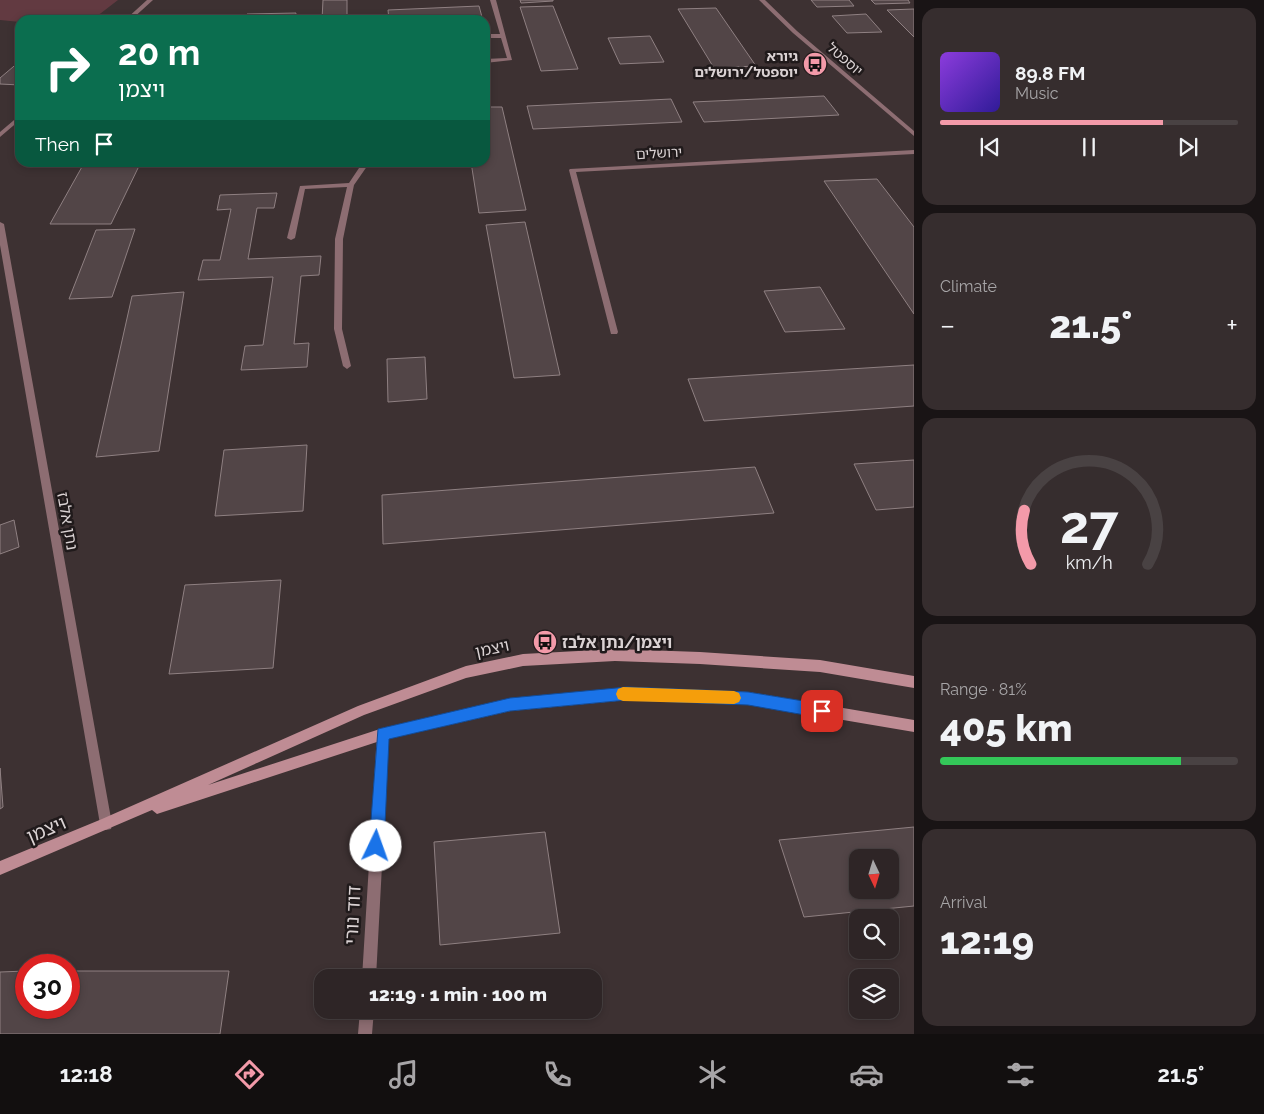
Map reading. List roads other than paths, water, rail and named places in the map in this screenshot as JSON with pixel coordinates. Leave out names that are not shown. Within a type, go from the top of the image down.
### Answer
[{"type":"street","points":[[134,15],[150,0]]},
{"type":"street","points":[[490,61],[510,59],[493,0]]},
{"type":"street","name":"יוספטל","points":[[762,0],[795,32],[914,134]]},
{"type":"street","points":[[490,36],[503,36]]},
{"type":"street","points":[[0,135],[15,122]]},
{"type":"street","name":"ירושלים","points":[[614,332],[572,170],[914,152]]},
{"type":"street","points":[[347,366],[338,329],[339,239],[350,185],[363,167]]},
{"type":"street","points":[[291,238],[302,188],[350,185]]},
{"type":"street","name":"נתן אלבז","points":[[0,224],[106,824]]},
{"type":"street","name":"ויצמן","points":[[0,868],[106,824],[362,710],[466,672],[523,660],[615,654],[700,658],[820,666],[914,682]]},
{"type":"street","name":"ויצמן","points":[[106,824],[382,734],[510,705],[627,694],[748,698],[914,726]]},
{"type":"street","name":"דוד נורי","points":[[369,969],[382,734]]},
{"type":"street","points":[[365,1034],[366,1019]]},
{"type":"place","name":"גיורא יוספטל/ירושלים","points":[[815,64]]},
{"type":"place","name":"ויצמן/נתן אלבז","points":[[545,642]]}]
